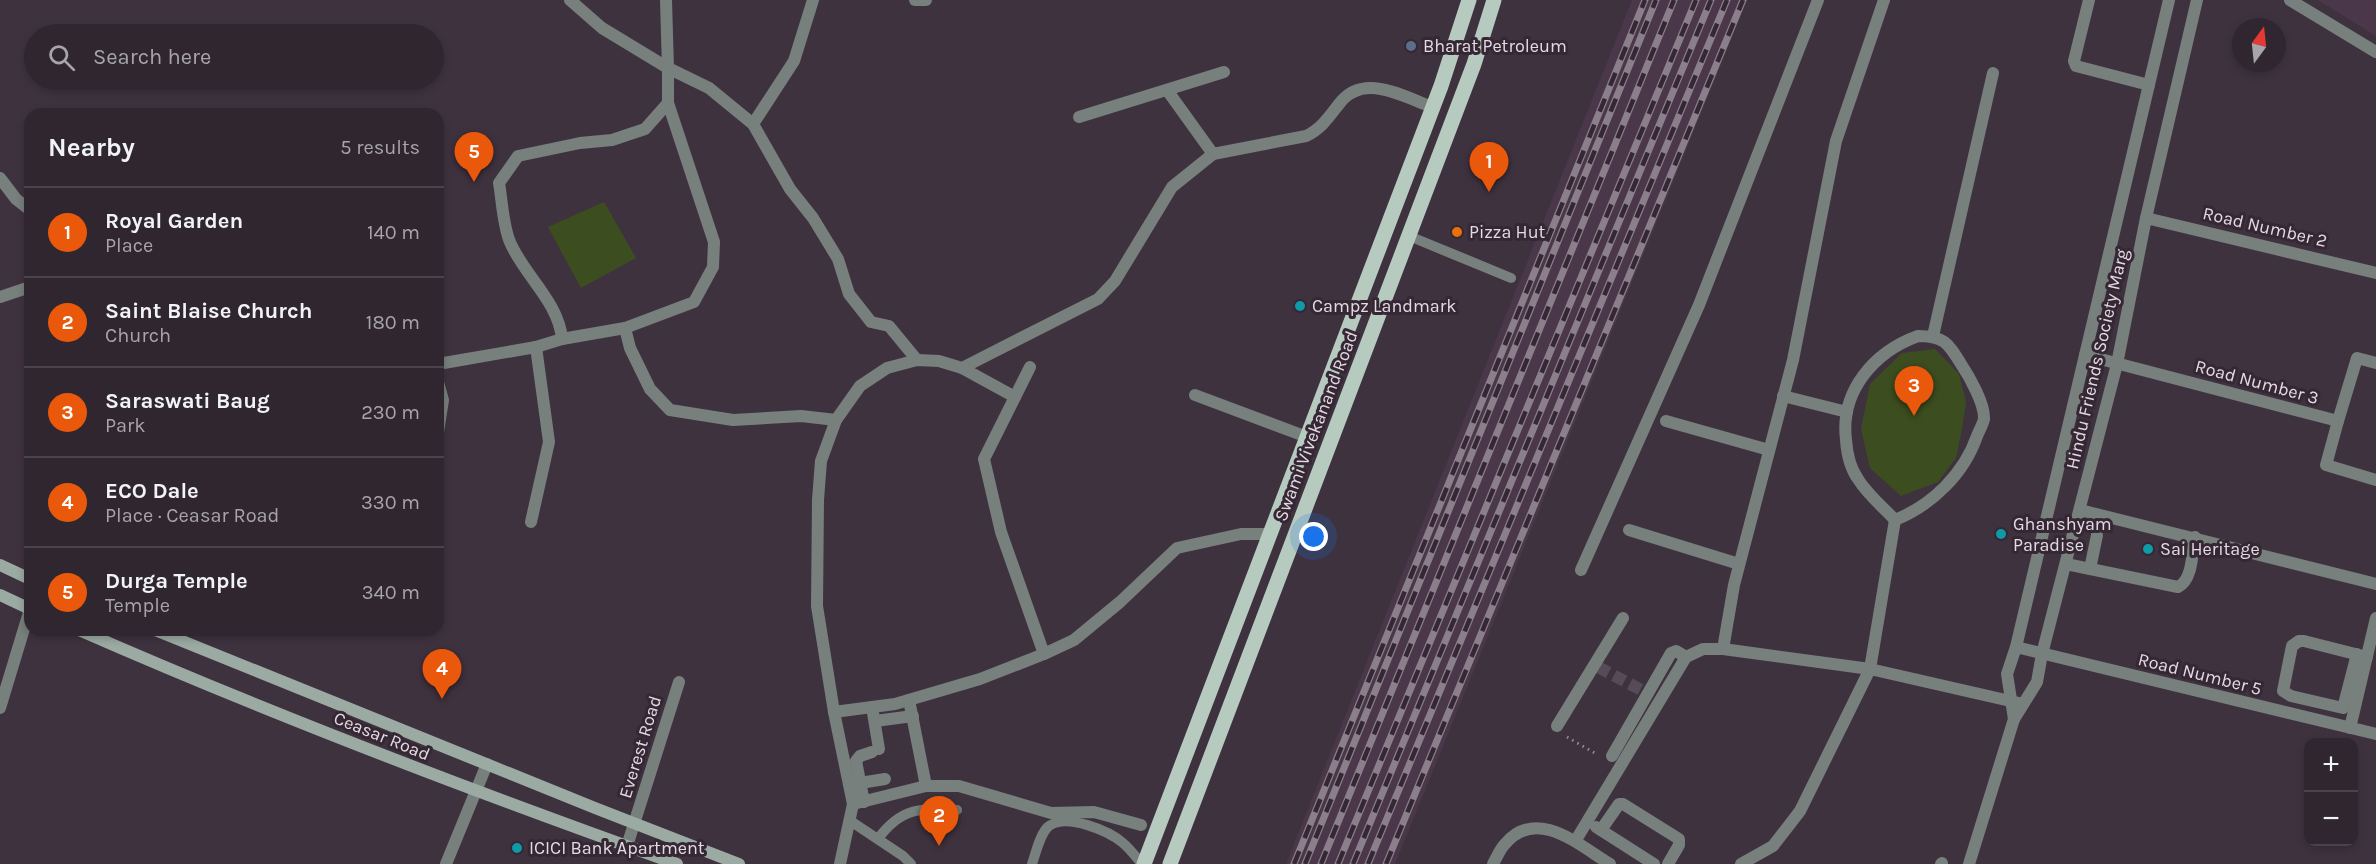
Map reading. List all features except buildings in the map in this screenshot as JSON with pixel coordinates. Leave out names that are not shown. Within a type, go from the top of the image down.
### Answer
[{"type":"main road","name":"Swami Vivekanand Road","points":[[1143,864],[1441,86],[1469,0]]},
{"type":"main road","name":"Swami Vivekanand Road","points":[[1170,864],[1474,64],[1494,0]]},
{"type":"main road","points":[[1441,86],[1463,90]]},
{"type":"main road","points":[[0,565],[24,576]]},
{"type":"main road","points":[[0,595],[24,606]]},
{"type":"main road","name":"Ceasar Road","points":[[93,636],[475,792],[677,864]]},
{"type":"main road","name":"Ceasar Road","points":[[170,636],[731,862]]},
{"type":"main road","points":[[1158,828],[1180,836]]},
{"type":"street","points":[[570,0],[602,27],[668,68],[708,88],[753,124],[790,189],[813,218],[838,260],[849,294],[871,322],[889,326],[917,360]]},
{"type":"street","points":[[444,363],[625,328],[694,302],[713,267],[714,242],[669,103],[666,0]]},
{"type":"street","points":[[753,124],[794,61],[813,0]]},
{"type":"street","points":[[915,0],[926,0]]},
{"type":"street","points":[[1581,570],[1699,305],[1818,0]]},
{"type":"street","points":[[1723,649],[1726,620],[1739,564],[1793,360],[1836,141],[1884,0]]},
{"type":"street","points":[[2090,0],[2074,61],[2076,66],[2149,85]]},
{"type":"street","name":"Hindu Friends Society Marg","points":[[2018,702],[2007,674],[2016,647],[2169,0]]},
{"type":"street","name":"Hindu Friends Society Marg","points":[[1969,864],[2018,702],[2037,682],[2042,654],[2117,364],[2146,218],[2197,0]]},
{"type":"street","points":[[2290,0],[2376,52]]},
{"type":"street","points":[[1079,117],[1224,72]]},
{"type":"street","points":[[1933,336],[1993,73]]},
{"type":"street","points":[[962,368],[1098,299],[1115,281],[1173,187],[1213,154],[1306,136],[1317,131],[1346,95],[1364,87],[1380,88],[1432,107]]},
{"type":"street","points":[[1167,90],[1213,154]]},
{"type":"street","points":[[562,339],[561,329],[546,297],[510,242],[499,183],[518,156],[580,143],[612,140],[645,129],[669,103]]},
{"type":"street","points":[[0,178],[16,199],[24,205]]},
{"type":"street","name":"Road Number 2","points":[[2146,218],[2376,273]]},
{"type":"street","points":[[0,297],[24,289]]},
{"type":"street","points":[[625,328],[630,348],[650,389],[670,410],[733,420],[801,416],[836,420]]},
{"type":"street","points":[[1918,336],[1933,336],[1948,343],[1974,386],[1984,418],[1975,444],[1961,469],[1923,506],[1895,520],[1857,479],[1848,457],[1844,429],[1847,412],[1858,380],[1878,359],[1902,342],[1918,336]]},
{"type":"street","points":[[531,522],[549,442],[536,347]]},
{"type":"street","name":"Road Number 3","points":[[2085,355],[2338,422],[2357,358],[2376,363]]},
{"type":"street","points":[[858,803],[834,712],[817,606],[818,500],[821,461],[836,420],[860,386],[887,368],[917,360],[939,361],[962,368],[1015,397]]},
{"type":"street","points":[[1030,367],[984,459],[1001,532],[1044,654]]},
{"type":"street","points":[[1195,395],[1307,437]]},
{"type":"street","points":[[1783,396],[1847,412]]},
{"type":"street","points":[[1666,421],[1769,450]]},
{"type":"street","points":[[2338,422],[2326,465],[2376,480]]},
{"type":"street","points":[[2080,510],[2376,584]]},
{"type":"street","points":[[1741,864],[1773,846],[1800,811],[1870,669],[1895,520]]},
{"type":"street","points":[[1629,530],[1739,564]]},
{"type":"street","points":[[834,712],[909,700],[980,679],[1044,654],[1074,640],[1120,602],[1176,548],[1241,534],[1270,534]]},
{"type":"street","points":[[2090,569],[2097,535]]},
{"type":"street","points":[[2066,564],[2178,587],[2186,581],[2195,537]]},
{"type":"street","points":[[1557,726],[1596,666],[1623,618]]},
{"type":"street","points":[[2362,655],[2304,641],[2295,643],[2283,691],[2290,696],[2343,708],[2376,618]]},
{"type":"street","points":[[0,708],[24,629]]},
{"type":"street","name":"Road Number 5","points":[[2016,647],[2376,735]]},
{"type":"street","points":[[1576,840],[1686,657],[1703,649],[1723,649],[1870,669],[2018,702]]},
{"type":"street","points":[[1612,756],[1672,652],[1676,651],[1686,657]]},
{"type":"street","points":[[2350,728],[2362,655]]},
{"type":"street","name":"Everest Road","points":[[627,846],[679,682]]},
{"type":"street","points":[[1647,694],[1660,701]]},
{"type":"street","points":[[909,700],[926,786]]},
{"type":"street","points":[[2308,718],[2312,701]]},
{"type":"street","points":[[840,864],[849,820],[858,803],[860,783],[857,757],[876,750],[872,707]]},
{"type":"street","points":[[875,721],[912,716]]},
{"type":"street","points":[[446,864],[487,764]]},
{"type":"street","points":[[860,783],[885,779]]},
{"type":"street","points":[[858,803],[926,786],[959,786],[1051,813],[1094,812],[1141,825]]},
{"type":"street","points":[[1601,830],[1619,804],[1623,804],[1678,839],[1679,845],[1668,864]]},
{"type":"street","points":[[1587,821],[1654,864]]},
{"type":"street","points":[[1492,864],[1506,843],[1524,829],[1553,830],[1576,840],[1610,864]]},
{"type":"lane","points":[[1409,236],[1511,278]]},
{"type":"lane","points":[[878,839],[896,818],[910,811],[932,808],[957,810]]},
{"type":"lane","points":[[849,820],[903,856],[911,864]]},
{"type":"lane","points":[[1032,864],[1045,830],[1058,822],[1067,821],[1099,829],[1112,835],[1124,843],[1143,864]]},
{"type":"path","points":[[1557,726],[1557,732],[1605,759],[1611,759],[1612,756]]},
{"type":"shaded area","points":[[1632,0],[1747,0],[1395,864],[1286,864]]},
{"type":"shaded area","points":[[2318,0],[2376,0],[2376,36]]},
{"type":"green space","points":[[604,202],[636,258],[581,288],[548,227]]},
{"type":"green space","points":[[1935,349],[1959,374],[1966,402],[1956,458],[1938,482],[1901,496],[1870,468],[1861,429],[1870,384],[1902,353]]},
{"type":"tunnel","points":[[1598,667],[1647,693]]},
{"type":"railway","points":[[1294,864],[1645,0]]},
{"type":"railway","points":[[1305,864],[1656,0]]},
{"type":"railway","points":[[1321,864],[1674,0]]},
{"type":"railway","points":[[1338,864],[1696,0]]},
{"type":"railway","points":[[1353,864],[1711,0]]},
{"type":"railway","points":[[1368,864],[1727,0]]},
{"type":"railway","points":[[1386,864],[1743,0]]},
{"type":"place","name":"Bharat Petroleum","points":[[1411,46]]},
{"type":"place","name":"Durga Temple","points":[[474,182]]},
{"type":"place","name":"Royal Garden","points":[[1489,192]]},
{"type":"place","name":"Pizza Hut","points":[[1457,232]]},
{"type":"place","name":"Campz Landmark","points":[[1300,306]]},
{"type":"place","name":"Saraswati Baug","points":[[1914,416]]},
{"type":"place","name":"Ghanshyam Paradise","points":[[2001,534]]},
{"type":"place","name":"Sai Heritage","points":[[2148,549]]},
{"type":"place","name":"ECO Dale","points":[[442,699]]},
{"type":"place","name":"Saint Blaise Church","points":[[939,846]]},
{"type":"place","name":"ICICI Bank Apartment","points":[[517,848]]}]
